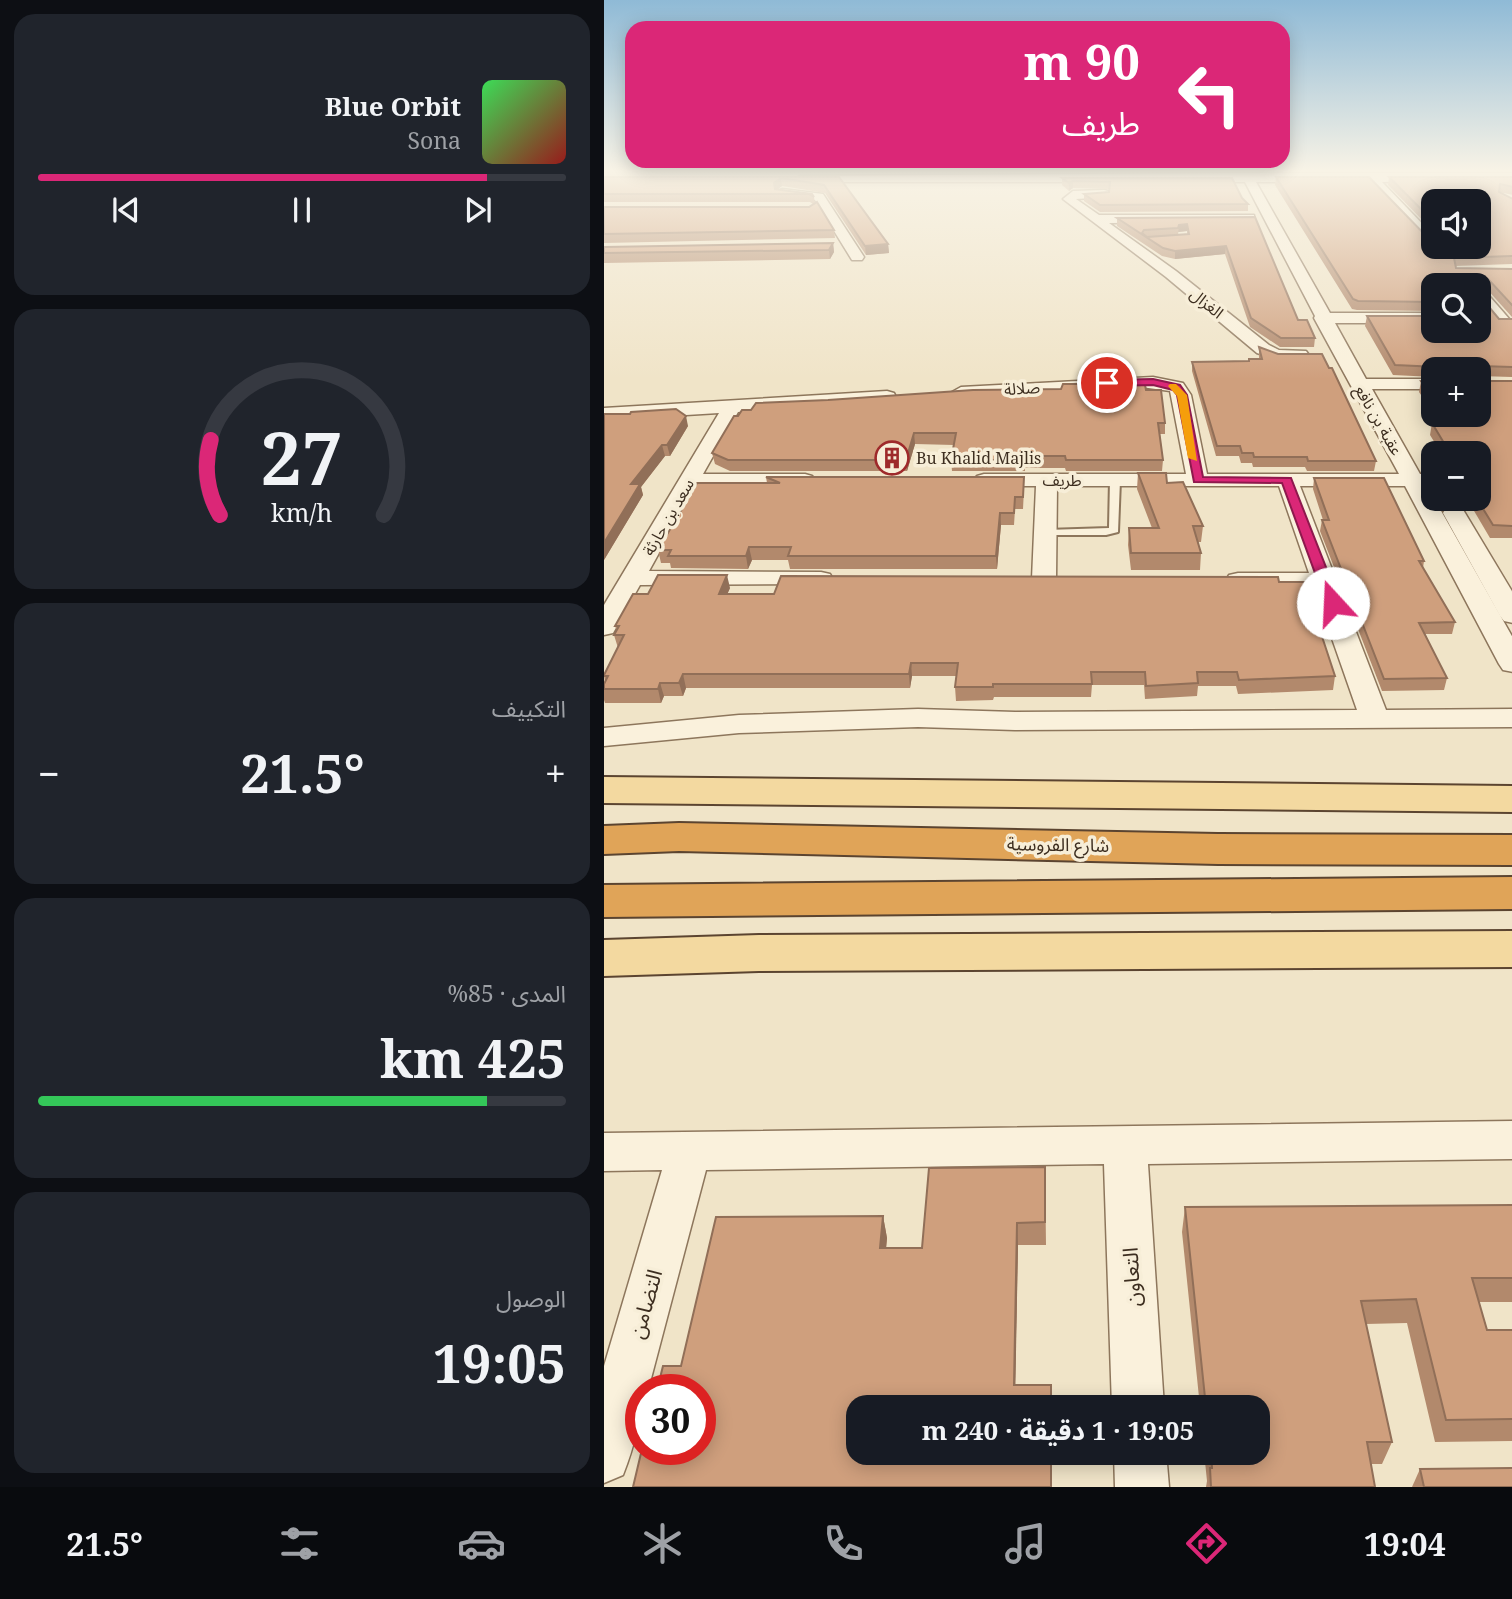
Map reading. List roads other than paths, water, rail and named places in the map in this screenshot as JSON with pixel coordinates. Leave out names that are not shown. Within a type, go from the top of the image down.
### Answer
[{"type":"highway","name":"شارع الفروسية","points":[[604,840],[679,837],[1204,849],[1512,850]]},
{"type":"highway","points":[[604,901],[1512,893]]},
{"type":"main road","points":[[607,791],[1505,796]]},
{"type":"main road","points":[[604,958],[773,953],[1512,949]]},
{"type":"street","points":[[841,240],[847,249]]},
{"type":"street","name":"الغزال","points":[[1125,240],[1171,274],[1263,349],[1277,355],[1330,355]]},
{"type":"street","name":"عقبة بن نافع","points":[[1283,240],[1333,320],[1383,390]]},
{"type":"street","points":[[1491,305],[1508,321]]},
{"type":"street","name":"عقبة بن نافع","points":[[1333,320],[1330,355],[1358,384],[1421,468]]},
{"type":"street","points":[[1333,320],[1421,321]]},
{"type":"street","name":"صلالة","points":[[940,393],[1134,381],[1177,387],[1182,395],[1198,480]]},
{"type":"street","points":[[1358,384],[1383,390],[1421,386]]},
{"type":"street","points":[[604,414],[912,395]]},
{"type":"street","name":"سعد بن حارثة","points":[[604,626],[732,406]]},
{"type":"street","name":"طريف","points":[[965,480],[1287,480],[1421,476]]},
{"type":"street","points":[[690,480],[827,480]]},
{"type":"street","points":[[1044,579],[1047,480]]},
{"type":"street","points":[[1287,480],[1375,719]]},
{"type":"street","name":"عقبة بن نافع","points":[[1440,511],[1464,573],[1505,622]]},
{"type":"street","name":"عقبة بن نافع","points":[[1455,511],[1500,573],[1512,664]]},
{"type":"street","points":[[1464,573],[1500,573]]},
{"type":"street","points":[[632,578],[838,579]]},
{"type":"street","points":[[1017,579],[1071,580]]},
{"type":"street","points":[[1218,580],[1325,580]]},
{"type":"street","points":[[604,737],[739,724],[918,718],[1512,718]]},
{"type":"street","points":[[604,1152],[1512,1140]]},
{"type":"street","name":"التعاون","points":[[1125,1147],[1137,1395]]},
{"type":"street","name":"التضامن","points":[[604,1456],[689,1152]]},
{"type":"street","points":[[1141,1465],[1142,1487]]},
{"type":"lane","points":[[1046,533],[1114,530],[1115,480]]},
{"type":"place","name":"Bu Khalid Majlis","points":[[892,458]]}]
